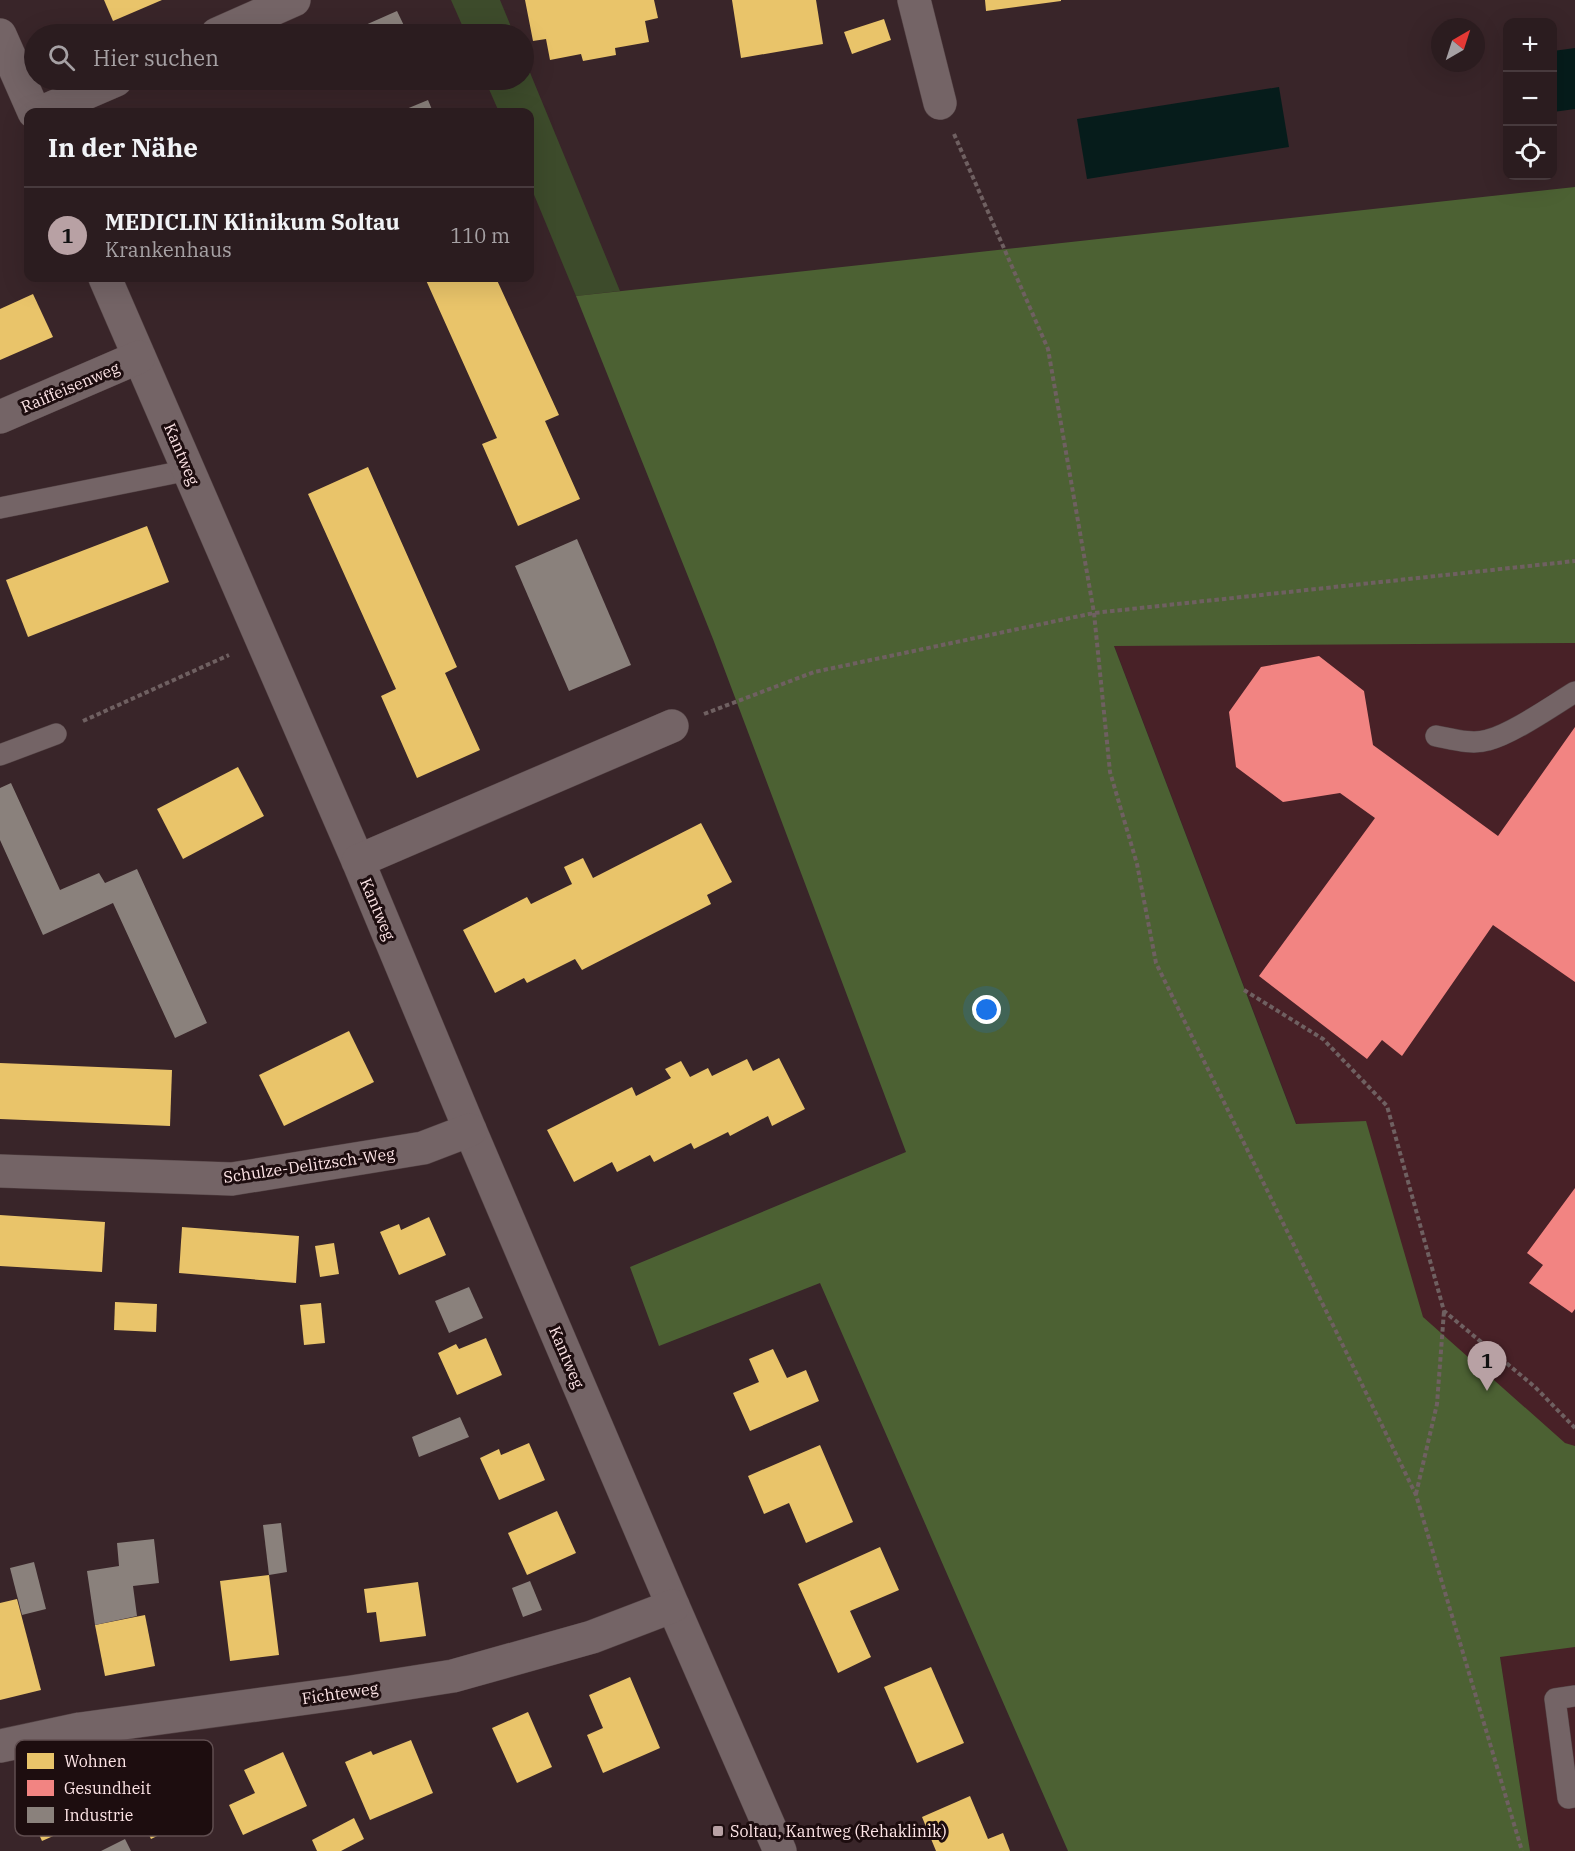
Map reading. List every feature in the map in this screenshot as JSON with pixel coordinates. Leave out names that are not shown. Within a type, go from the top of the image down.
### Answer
[{"type":"street","points":[[240,24],[294,0]]},
{"type":"street","points":[[914,0],[940,103]]},
{"type":"street","points":[[0,35],[24,89]]},
{"type":"street","points":[[24,90],[32,108]]},
{"type":"street","points":[[51,108],[93,90]]},
{"type":"street","name":"Kantweg","points":[[107,282],[358,861],[470,1130],[780,1851]]},
{"type":"street","name":"Raiffeisenweg","points":[[0,417],[140,357]]},
{"type":"street","name":"Kantweg","points":[[358,861],[672,726]]},
{"type":"street","name":"Schulze-Delitzsch-Weg","points":[[0,1171],[232,1179],[423,1148],[470,1130]]},
{"type":"street","name":"Fichteweg","points":[[28,1740],[80,1729],[453,1676],[592,1637],[673,1606]]},
{"type":"street","name":"Fichteweg","points":[[0,1746],[15,1743]]},
{"type":"lane","points":[[0,508],[189,470]]},
{"type":"lane","points":[[1436,736],[1461,741],[1487,741],[1575,692]]},
{"type":"lane","points":[[0,755],[56,734]]},
{"type":"lane","points":[[1575,1696],[1555,1699],[1568,1798],[1575,1797]]},
{"type":"path","points":[[940,103],[1048,349],[1094,613],[1110,772],[1137,864],[1156,963],[1416,1495],[1522,1851]]},
{"type":"path","points":[[672,726],[814,672],[1094,613],[1575,561]]},
{"type":"path","points":[[56,734],[262,640]]},
{"type":"path","points":[[1244,990],[1323,1039],[1387,1106],[1444,1311],[1437,1404],[1416,1495]]},
{"type":"path","points":[[1444,1311],[1535,1387],[1575,1428]]},
{"type":"shaded area","points":[[1575,643],[1575,1851],[1530,1851],[1500,1657],[1114,645]]},
{"type":"green space","points":[[451,0],[500,0],[510,24],[462,24]]},
{"type":"green space","points":[[534,82],[620,291],[576,296],[534,195],[534,108],[497,108],[489,90],[534,90]]},
{"type":"green space","points":[[1575,187],[1575,643],[1114,646],[1296,1124],[1366,1121],[1423,1317],[1565,1443],[1575,1446],[1575,1647],[1500,1657],[1530,1851],[1068,1851],[820,1283],[659,1346],[630,1267],[906,1152],[713,639],[576,296]]},
{"type":"water","points":[[1575,48],[1575,109],[1557,111],[1557,50]]},
{"type":"water","points":[[1279,87],[1289,147],[1087,179],[1077,119]]},
{"type":"building: Wohnen","points":[[104,0],[162,0],[113,21]]},
{"type":"building: Wohnen","points":[[525,0],[654,0],[658,18],[645,21],[649,42],[615,48],[616,55],[583,61],[581,54],[550,60],[546,39],[534,41],[534,24],[530,24]]},
{"type":"building: Wohnen","points":[[732,0],[816,0],[823,44],[741,58]]},
{"type":"building: Wohnen","points":[[985,0],[1061,0],[1061,1],[986,11]]},
{"type":"building: Wohnen","points":[[884,19],[891,40],[852,54],[844,32]]},
{"type":"building: Wohnen","points":[[427,282],[498,282],[559,415],[545,421],[580,499],[518,526],[482,444],[497,438]]},
{"type":"building: Wohnen","points":[[33,294],[53,337],[0,360],[0,309]]},
{"type":"building: Wohnen","points":[[368,467],[457,667],[445,673],[480,750],[417,778],[381,696],[396,689],[308,494]]},
{"type":"building: Wohnen","points":[[147,526],[169,582],[28,637],[6,580]]},
{"type":"building: Wohnen","points":[[238,767],[264,816],[183,859],[157,809]]},
{"type":"building: Wohnen","points":[[701,823],[732,882],[707,895],[711,904],[582,970],[575,959],[527,983],[524,978],[495,993],[463,930],[527,897],[531,904],[572,884],[564,867],[583,858],[593,878]]},
{"type":"building: Wohnen","points":[[349,1031],[374,1082],[284,1126],[259,1075]]},
{"type":"building: Wohnen","points":[[779,1058],[805,1109],[772,1126],[768,1116],[730,1136],[728,1132],[694,1149],[691,1143],[654,1162],[650,1155],[617,1172],[612,1162],[574,1182],[547,1130],[632,1087],[636,1096],[671,1078],[665,1069],[681,1061],[690,1077],[708,1068],[712,1076],[747,1059],[753,1071]]},
{"type":"building: Wohnen","points":[[0,1063],[172,1070],[170,1126],[0,1119]]},
{"type":"building: Wohnen","points":[[0,1215],[105,1222],[102,1272],[0,1266]]},
{"type":"building: Wohnen","points":[[429,1217],[446,1255],[399,1275],[380,1232],[399,1224],[401,1230]]},
{"type":"building: Wohnen","points":[[182,1227],[299,1236],[296,1283],[179,1273]]},
{"type":"building: Wohnen","points":[[334,1243],[339,1274],[320,1277],[315,1246]]},
{"type":"building: Wohnen","points":[[115,1302],[157,1304],[156,1332],[114,1330]]},
{"type":"building: Wohnen","points":[[321,1303],[325,1343],[304,1345],[300,1305]]},
{"type":"building: Wohnen","points":[[486,1338],[502,1375],[457,1395],[438,1353],[456,1344],[459,1349]]},
{"type":"building: Wohnen","points":[[773,1349],[787,1378],[806,1370],[819,1401],[750,1431],[733,1393],[759,1382],[749,1359]]},
{"type":"building: Wohnen","points":[[529,1443],[545,1480],[499,1500],[480,1458],[499,1449],[501,1455]]},
{"type":"building: Wohnen","points":[[820,1445],[853,1522],[806,1543],[789,1503],[764,1514],[748,1476]]},
{"type":"building: Wohnen","points":[[557,1511],[576,1553],[527,1575],[508,1533]]},
{"type":"building: Wohnen","points":[[880,1547],[899,1590],[850,1611],[871,1657],[838,1673],[798,1584]]},
{"type":"building: Wohnen","points":[[269,1575],[279,1655],[230,1661],[220,1581]]},
{"type":"building: Wohnen","points":[[418,1582],[426,1636],[380,1642],[376,1612],[367,1613],[364,1589]]},
{"type":"building: Wohnen","points":[[17,1599],[41,1690],[0,1700],[0,1603]]},
{"type":"building: Wohnen","points":[[145,1615],[155,1666],[105,1676],[95,1625]]},
{"type":"building: Wohnen","points":[[931,1667],[964,1743],[917,1763],[884,1687]]},
{"type":"building: Wohnen","points":[[630,1677],[660,1748],[603,1773],[587,1735],[603,1728],[589,1695]]},
{"type":"building: Wohnen","points":[[528,1712],[552,1767],[517,1783],[492,1728]]},
{"type":"building: Wohnen","points":[[411,1740],[433,1793],[370,1820],[345,1762],[371,1751],[373,1755]]},
{"type":"building: Wohnen","points":[[283,1752],[307,1806],[243,1835],[229,1805],[255,1793],[244,1770]]},
{"type":"building: Wohnen","points":[[970,1796],[988,1839],[1003,1833],[1010,1851],[936,1851],[922,1817]]},
{"type":"building: Wohnen","points":[[354,1818],[364,1839],[341,1851],[317,1851],[312,1840]]},
{"type":"building: Wohnen","points":[[40,1836],[53,1836],[42,1841]]},
{"type":"building: Gesundheit","points":[[1319,656],[1364,691],[1373,745],[1498,836],[1575,727],[1575,982],[1493,925],[1402,1056],[1382,1040],[1367,1059],[1259,976],[1375,818],[1340,793],[1283,802],[1236,767],[1229,712],[1261,667]]},
{"type":"building: Gesundheit","points":[[1575,1188],[1575,1309],[1572,1313],[1529,1283],[1543,1265],[1527,1253]]},
{"type":"building: Industrie","points":[[397,11],[403,24],[368,24]]},
{"type":"building: Industrie","points":[[428,100],[431,108],[409,108]]},
{"type":"building: Industrie","points":[[577,539],[631,665],[569,691],[515,566]]},
{"type":"building: Industrie","points":[[11,783],[60,890],[99,873],[105,883],[137,869],[207,1023],[175,1038],[113,903],[43,935],[0,840],[0,788]]},
{"type":"building: Industrie","points":[[469,1287],[483,1318],[449,1333],[435,1301]]},
{"type":"building: Industrie","points":[[460,1417],[469,1437],[419,1457],[412,1437]]},
{"type":"building: Industrie","points":[[281,1523],[287,1572],[269,1575],[263,1525]]},
{"type":"building: Industrie","points":[[154,1539],[159,1583],[133,1586],[137,1616],[95,1625],[87,1571],[119,1566],[117,1543]]},
{"type":"building: Industrie","points":[[34,1562],[46,1609],[22,1615],[10,1568]]},
{"type":"building: Industrie","points":[[530,1581],[542,1610],[523,1617],[512,1588]]},
{"type":"building: Industrie","points":[[125,1839],[131,1851],[101,1851]]},
{"type":"place","name":"MEDICLIN Klinikum Soltau","points":[[1487,1391]]},
{"type":"place","name":"Soltau, Kantweg (Rehaklinik)","points":[[718,1831]]}]
